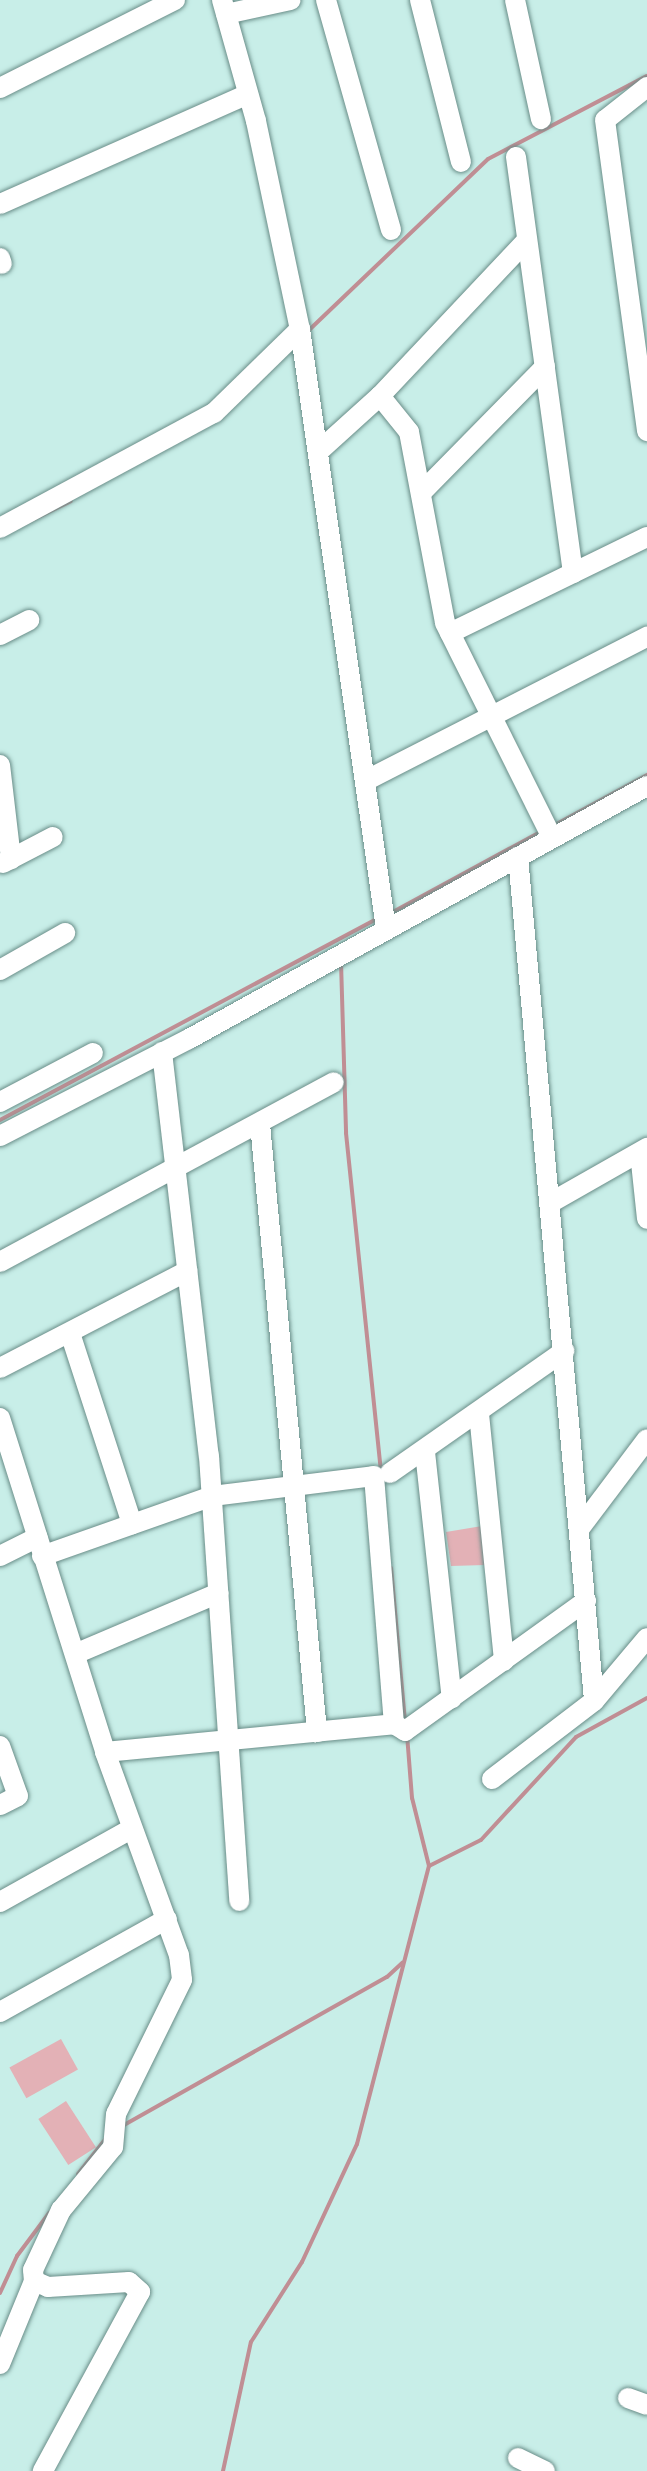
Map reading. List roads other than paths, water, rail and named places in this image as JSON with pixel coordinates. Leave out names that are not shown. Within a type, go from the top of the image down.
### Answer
[{"type":"street","points":[[0,88],[175,0]]},
{"type":"street","points":[[291,0],[224,7],[248,94],[300,329],[386,929]]},
{"type":"street","points":[[326,0],[391,230]]},
{"type":"street","points":[[420,0],[461,162]]},
{"type":"street","points":[[515,0],[541,119]]},
{"type":"street","points":[[647,87],[605,120],[647,431]]},
{"type":"street","points":[[0,204],[248,94]]},
{"type":"street","points":[[516,157],[573,573]]},
{"type":"street","points":[[318,452],[380,396],[527,240]]},
{"type":"street","points":[[0,528],[214,413],[300,329]]},
{"type":"street","points":[[421,493],[545,367]]},
{"type":"street","points":[[380,396],[409,432],[450,633],[489,717],[552,838]]},
{"type":"street","points":[[450,633],[647,537]]},
{"type":"street","points":[[0,635],[29,620]]},
{"type":"street","points":[[365,781],[647,637]]},
{"type":"street","points":[[0,765],[6,862],[53,837]]},
{"type":"street","points":[[0,1136],[162,1052],[647,786]]},
{"type":"street","points":[[518,857],[594,1701]]},
{"type":"street","points":[[0,970],[65,933]]},
{"type":"street","points":[[162,1052],[212,1496],[239,1901]]},
{"type":"street","points":[[0,1102],[93,1053]]},
{"type":"street","points":[[0,1262],[334,1082]]},
{"type":"street","points":[[260,1124],[317,1732]]},
{"type":"street","points":[[550,1203],[643,1151],[647,1219]]},
{"type":"street","points":[[0,1368],[187,1271]]},
{"type":"street","points":[[70,1333],[132,1524]]},
{"type":"street","points":[[390,1473],[425,1452],[564,1351]]},
{"type":"street","points":[[479,1414],[504,1661]]},
{"type":"street","points":[[0,1418],[105,1752],[131,1829],[167,1919],[182,1980],[116,2114],[113,2147],[61,2210],[33,2270],[34,2281],[0,2364]]},
{"type":"street","points":[[580,1528],[647,1439]]},
{"type":"street","points":[[425,1452],[452,1699]]},
{"type":"street","points":[[0,1556],[132,1524],[212,1496],[374,1476],[394,1724]]},
{"type":"street","points":[[75,1654],[219,1593]]},
{"type":"street","points":[[105,1752],[394,1724],[405,1731],[586,1601]]},
{"type":"street","points":[[492,1779],[594,1701],[647,1638]]},
{"type":"street","points":[[0,1746],[18,1796],[0,1805]]},
{"type":"street","points":[[0,1902],[131,1829]]},
{"type":"street","points":[[0,2012],[167,1919]]},
{"type":"street","points":[[34,2281],[48,2287],[129,2282],[140,2292],[43,2471]]},
{"type":"street","points":[[518,2458],[545,2471]]},
{"type":"waterway","points":[[307,332],[488,159],[647,76]]},
{"type":"waterway","points":[[24,524],[71,501]]},
{"type":"waterway","points":[[553,826],[647,775]]},
{"type":"waterway","points":[[391,913],[542,831]]},
{"type":"waterway","points":[[0,1120],[379,918]]},
{"type":"waterway","points":[[341,962],[346,1133],[381,1472]]},
{"type":"waterway","points":[[391,1568],[405,1722]]},
{"type":"waterway","points":[[429,1866],[481,1840],[576,1737],[647,1698]]},
{"type":"waterway","points":[[223,2471],[251,2342],[302,2262],[357,2144],[429,1866],[412,1798],[407,1735]]},
{"type":"waterway","points":[[124,2125],[387,1977],[402,1963]]},
{"type":"waterway","points":[[78,2174],[107,2137]]},
{"type":"waterway","points":[[0,2293],[17,2256],[49,2213]]}]
